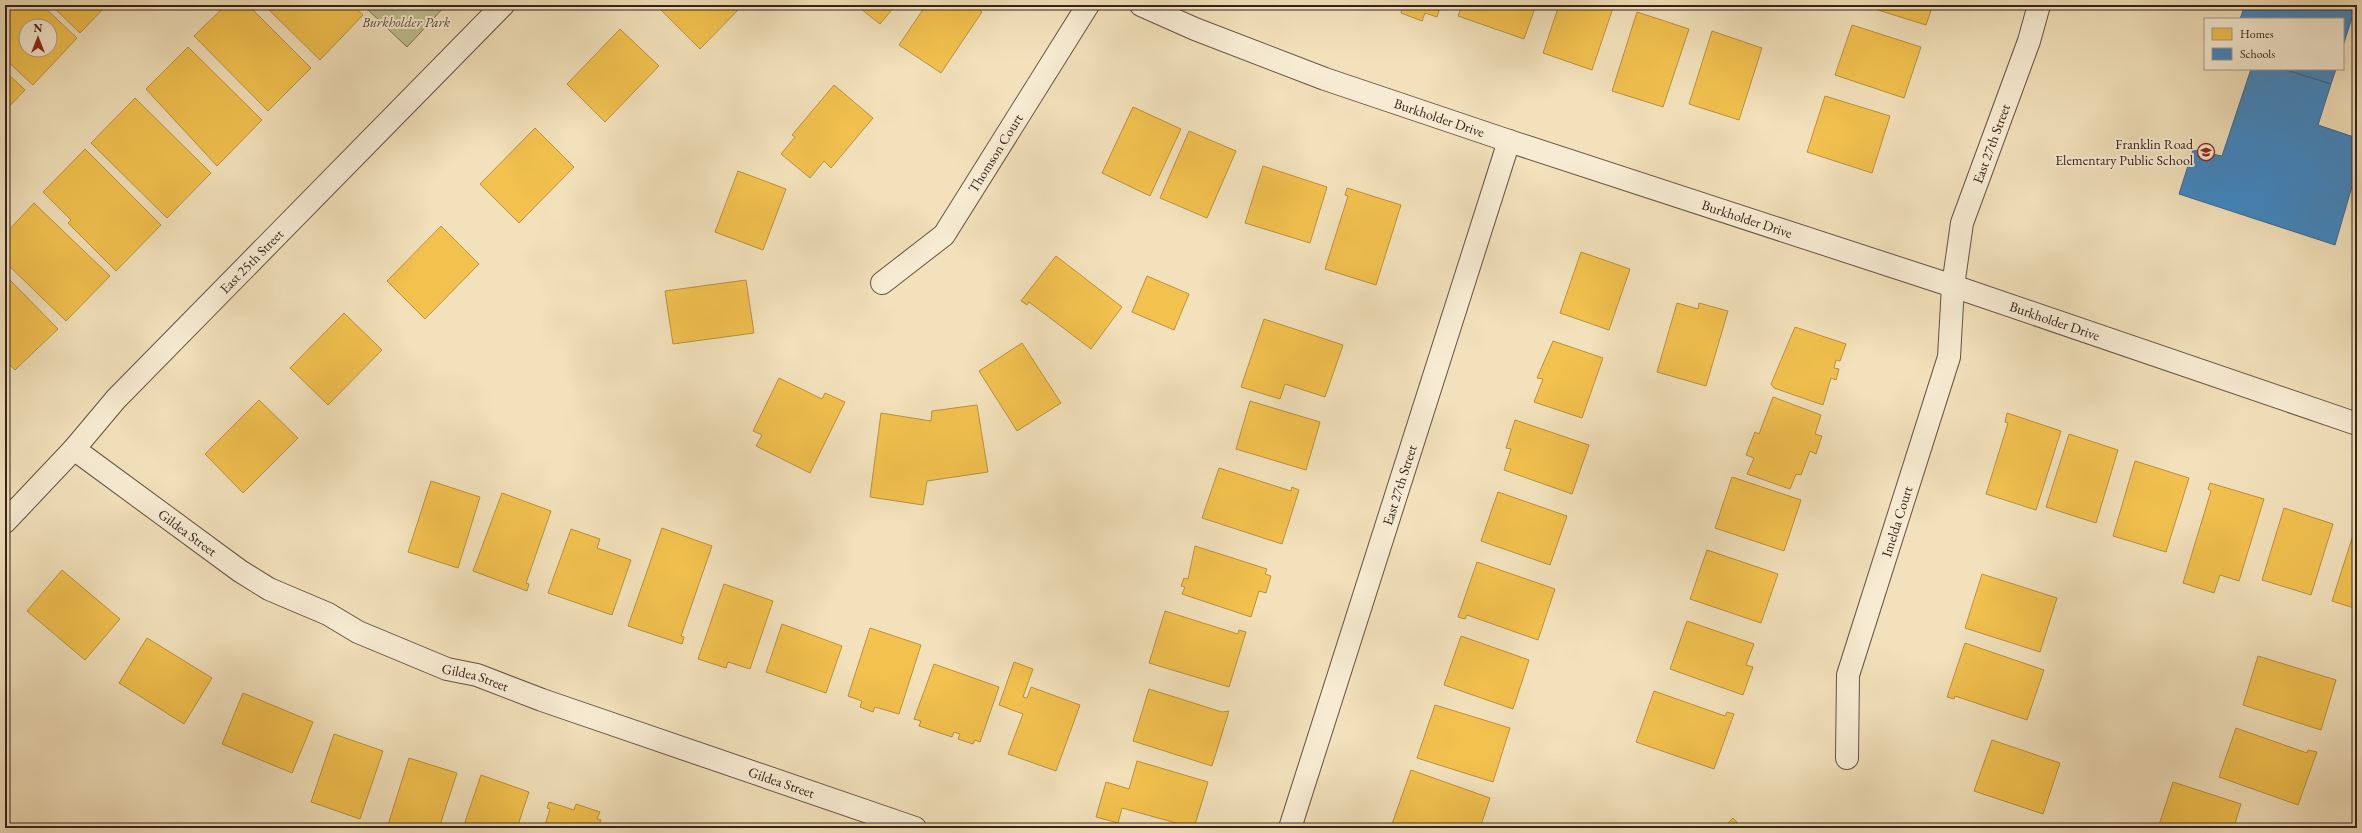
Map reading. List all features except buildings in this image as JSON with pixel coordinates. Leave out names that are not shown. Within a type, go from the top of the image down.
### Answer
[{"type":"street","name":"East 25th Street","points":[[5,522],[74,449],[116,399],[503,5]]},
{"type":"street","name":"Thomson Court","points":[[882,283],[944,235],[1088,5]]},
{"type":"street","name":"Burkholder Drive","points":[[1141,5],[1195,29],[1318,76],[1509,141],[1954,286],[2357,424]]},
{"type":"street","name":"East 27th Street","points":[[1954,286],[1962,223],[2029,41],[2040,5]]},
{"type":"street","name":"East 27th Street","points":[[1290,828],[1509,141]]},
{"type":"street","name":"Imelda Court","points":[[1846,758],[1848,675],[1949,357],[1954,286]]},
{"type":"street","name":"Gildea Street","points":[[74,449],[240,571],[269,589],[328,614],[358,632],[447,669],[477,675],[549,702],[915,828]]},
{"type":"green space","name":"Burkholder Park","points":[[363,5],[446,5],[407,47]]},
{"type":"place","name":"Franklin Road Elementary Public School","points":[[2206,152]]}]
